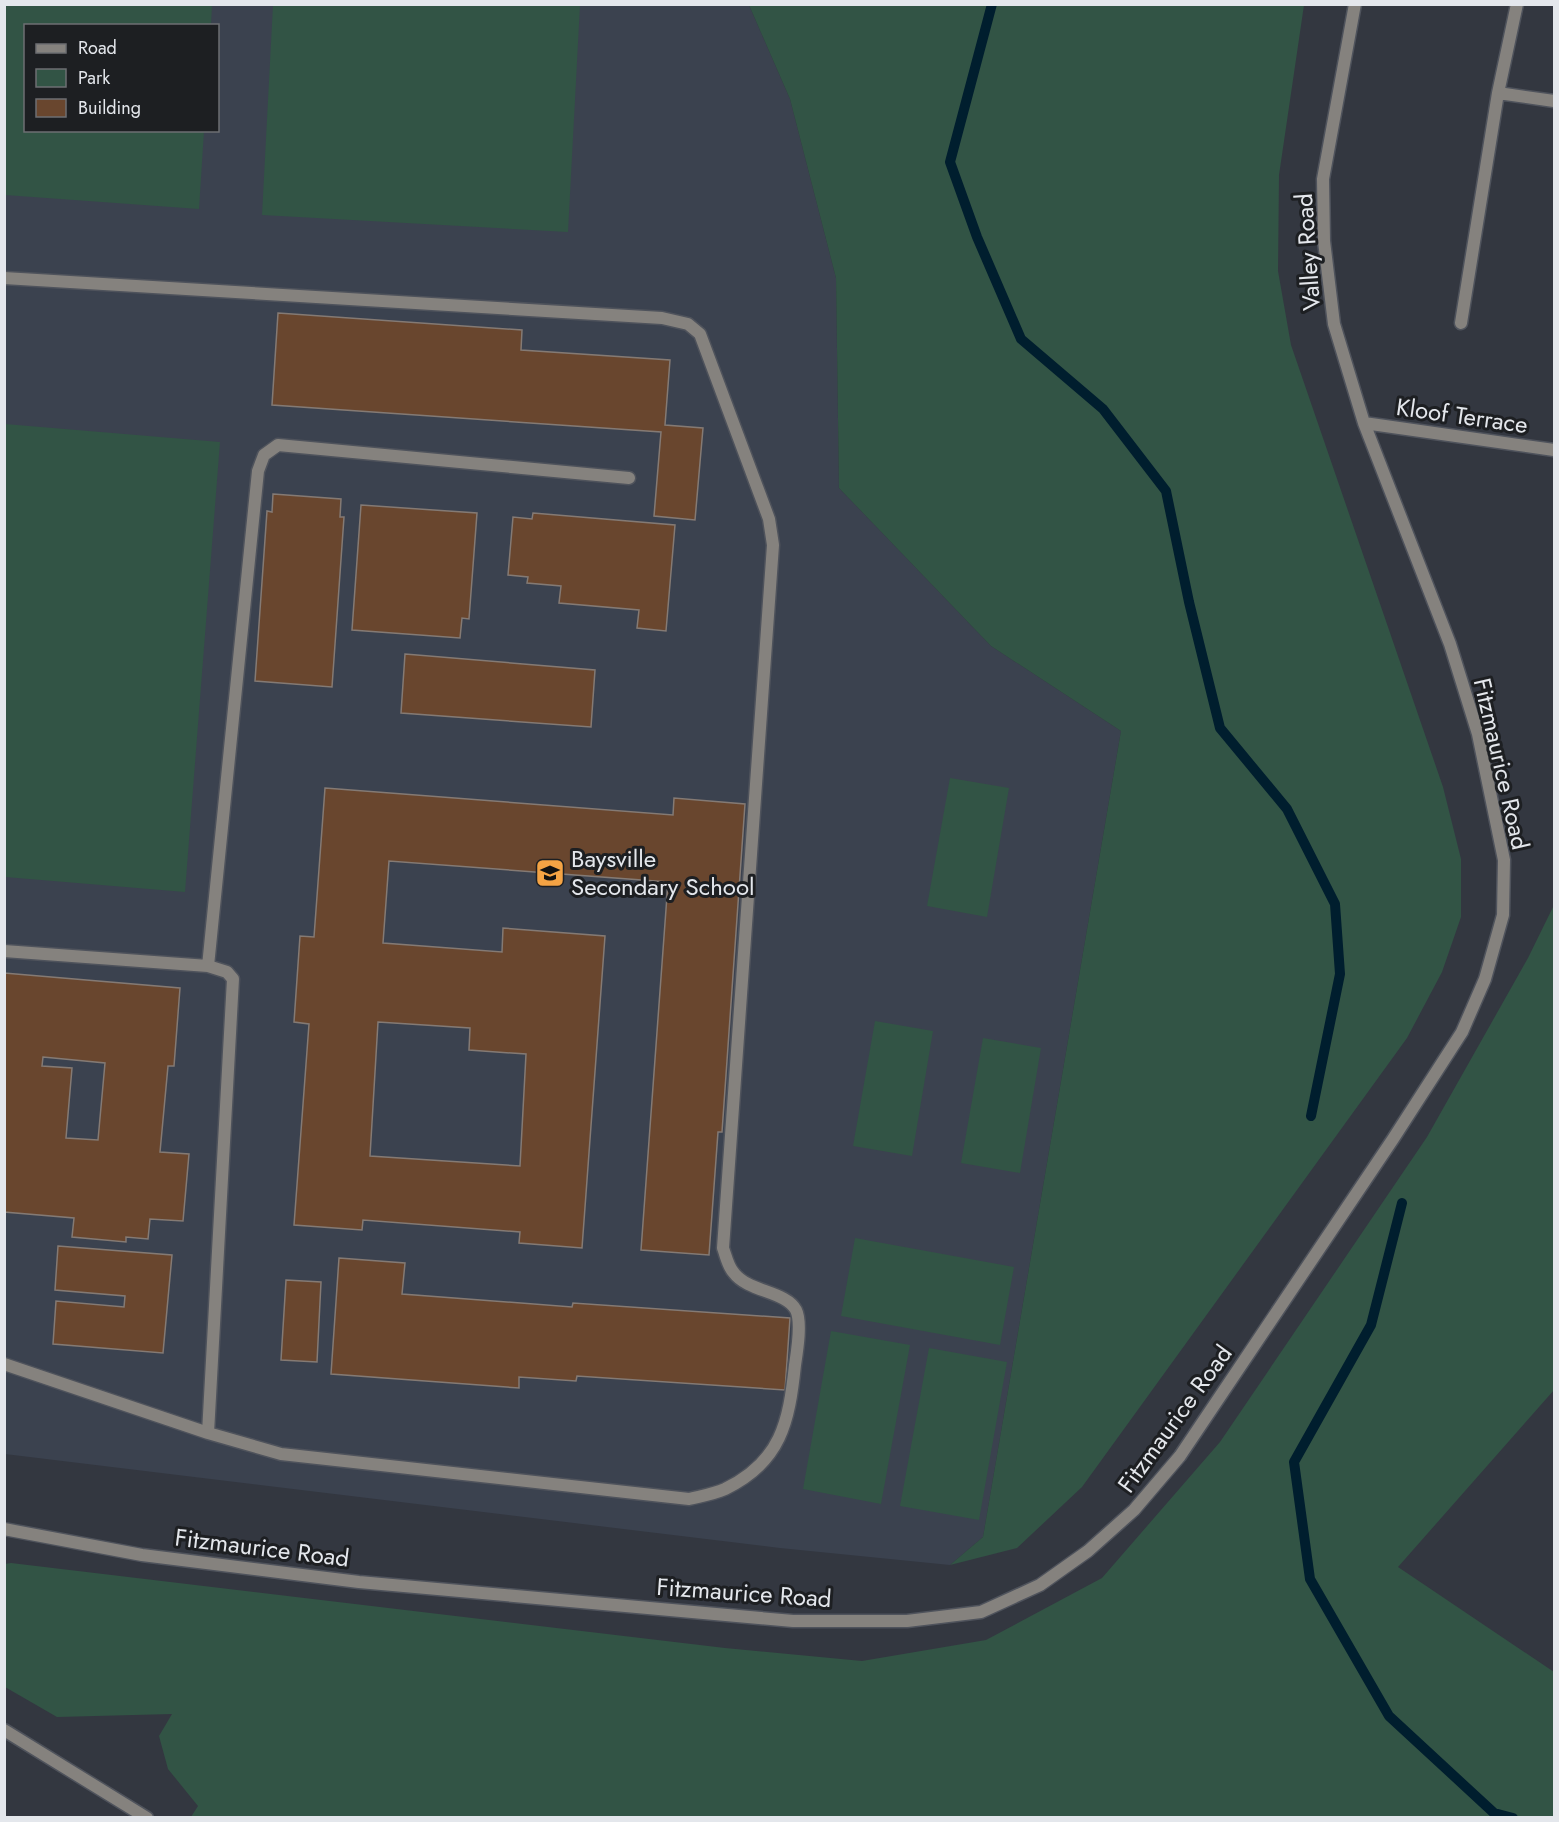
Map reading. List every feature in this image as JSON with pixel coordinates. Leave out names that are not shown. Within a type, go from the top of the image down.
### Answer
[{"type":"street","name":"Valley Road","points":[[1355,4],[1323,179],[1324,241],[1334,324],[1364,423]]},
{"type":"street","points":[[1461,323],[1498,93],[1517,4]]},
{"type":"street","points":[[1498,93],[1554,101]]},
{"type":"street","points":[[4,278],[662,318],[688,324],[700,333],[769,519],[774,545],[723,1248],[733,1272],[744,1283],[784,1299],[796,1310],[799,1335],[790,1408],[782,1433],[770,1455],[753,1471],[724,1490],[689,1499],[281,1454],[4,1364]]},
{"type":"street","name":"Kloof Terrace","points":[[1364,423],[1554,450]]},
{"type":"street","name":"Fitzmaurice Road","points":[[4,1529],[142,1555],[359,1582],[793,1621],[907,1621],[981,1612],[1040,1585],[1088,1551],[1134,1510],[1180,1456],[1393,1139],[1462,1032],[1485,979],[1503,915],[1504,860],[1478,734],[1450,644],[1364,423]]},
{"type":"street","points":[[208,966],[258,471],[264,455],[278,445],[629,478]]},
{"type":"street","points":[[4,951],[208,966],[227,972],[233,979],[208,1432]]},
{"type":"street","points":[[4,1730],[147,1818]]},
{"type":"shaded area","name":"Baysville Secondary School","points":[[5,5],[749,5],[790,99],[836,278],[839,488],[991,646],[1121,731],[983,1537],[950,1565],[780,1548],[5,1454]]},
{"type":"green space","points":[[4,5],[212,5],[211,24],[24,24],[24,132],[204,132],[199,209],[5,195]]},
{"type":"green space","points":[[273,5],[580,5],[568,232],[262,215]]},
{"type":"green space","points":[[749,5],[1304,5],[1279,175],[1278,271],[1291,345],[1443,787],[1461,859],[1461,917],[1442,972],[1407,1038],[1082,1487],[1017,1548],[950,1565],[983,1537],[1121,731],[991,646],[839,488],[836,278],[790,99]]},
{"type":"green space","points":[[5,424],[220,442],[185,892],[5,877]]},
{"type":"green space","points":[[950,778],[1009,788],[987,917],[927,906]]},
{"type":"green space","points":[[1554,905],[1554,1390],[1398,1567],[1554,1672],[1554,1817],[191,1817],[198,1806],[168,1769],[159,1736],[172,1714],[57,1717],[5,1687],[5,1564],[11,1563],[725,1648],[862,1661],[986,1640],[1102,1578],[1220,1442],[1427,1137],[1528,958]]},
{"type":"green space","points":[[875,1021],[933,1031],[912,1156],[853,1146]]},
{"type":"green space","points":[[983,1038],[1041,1048],[1020,1173],[961,1163]]},
{"type":"green space","points":[[855,1238],[1014,1267],[1000,1345],[841,1316]]},
{"type":"green space","points":[[831,1331],[910,1345],[881,1504],[803,1489]]},
{"type":"green space","points":[[929,1348],[1007,1362],[979,1520],[900,1506]]},
{"type":"building","points":[[278,313],[522,330],[521,350],[670,360],[665,425],[703,428],[695,520],[654,516],[661,432],[272,405]]},
{"type":"building","points":[[273,494],[341,499],[340,517],[344,517],[332,687],[255,681],[267,511],[272,512]]},
{"type":"building","points":[[361,505],[477,513],[469,619],[462,618],[460,638],[352,630]]},
{"type":"building","points":[[533,513],[675,525],[666,631],[637,628],[639,610],[559,603],[561,586],[527,583],[528,577],[508,575],[513,517],[532,519]]},
{"type":"building","points":[[405,654],[595,670],[591,727],[401,713]]},
{"type":"building","points":[[325,788],[673,815],[674,798],[745,804],[722,1132],[718,1132],[709,1255],[641,1250],[668,882],[389,861],[383,943],[502,952],[503,928],[605,936],[582,1248],[519,1243],[520,1232],[363,1220],[362,1230],[294,1225],[309,1024],[294,1022],[300,936],[314,937]],"holes":[[[378,1022],[470,1028],[469,1050],[526,1054],[520,1166],[370,1156]]]},
{"type":"building","points":[[4,973],[180,988],[174,1066],[168,1066],[160,1152],[189,1154],[183,1221],[150,1219],[148,1239],[126,1237],[126,1242],[72,1237],[74,1218],[4,1212]],"holes":[[[43,1057],[105,1063],[98,1140],[66,1138],[72,1068],[42,1066]]]},
{"type":"building","points":[[58,1246],[172,1255],[163,1353],[53,1344],[56,1301],[124,1307],[125,1296],[55,1290]]},
{"type":"building","points":[[339,1258],[405,1263],[402,1294],[572,1307],[573,1303],[790,1318],[785,1390],[577,1376],[576,1381],[519,1377],[519,1388],[331,1374]]},
{"type":"building","points":[[286,1280],[321,1282],[317,1362],[281,1360]]},
{"type":"waterway","points":[[992,4],[950,162],[977,237],[1021,339],[1103,409],[1166,491],[1189,602],[1220,728],[1287,809],[1335,904],[1340,974],[1311,1116]]},
{"type":"waterway","points":[[1402,1203],[1371,1325],[1294,1462],[1310,1579],[1389,1716],[1494,1813],[1513,1818]]},
{"type":"place","name":"Baysville Secondary School","points":[[550,873]]}]
